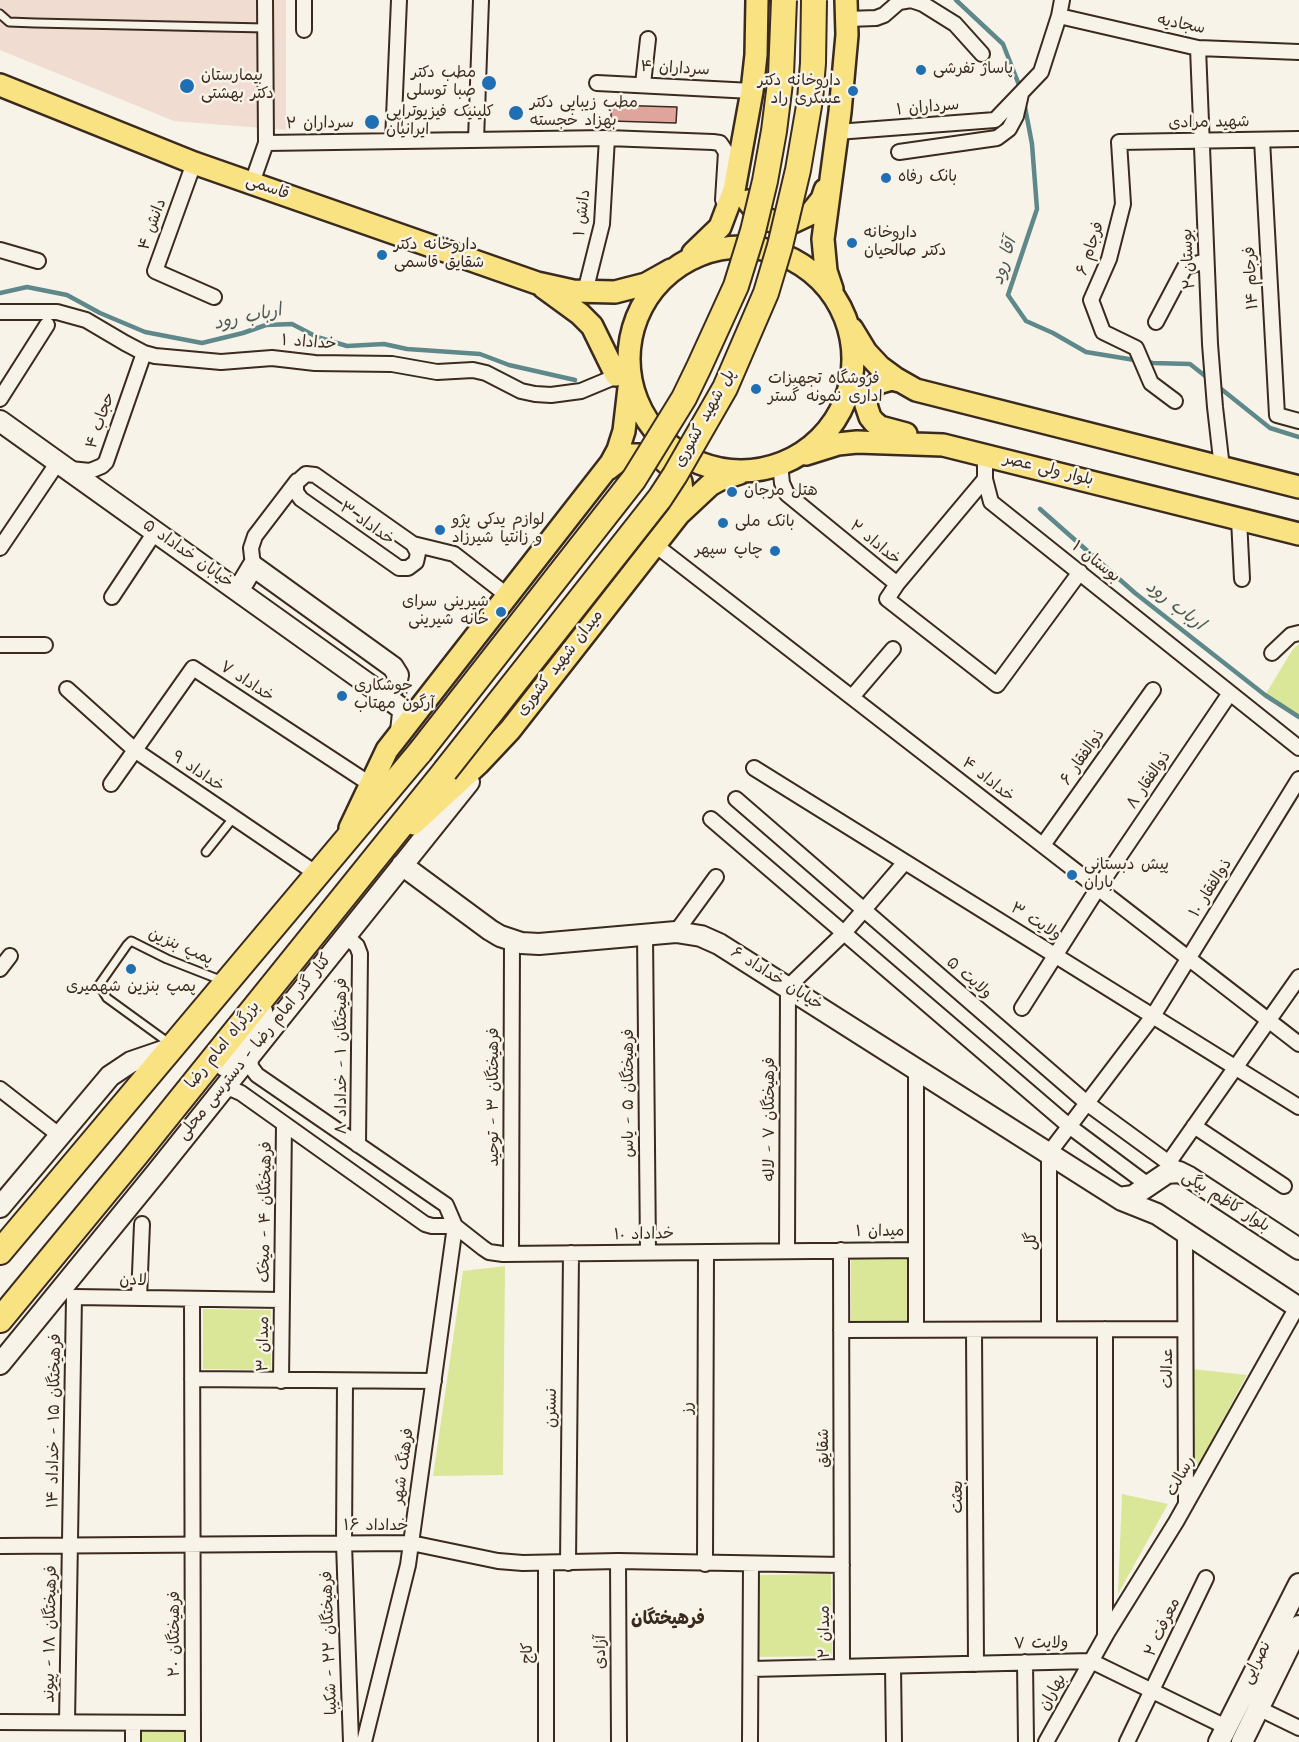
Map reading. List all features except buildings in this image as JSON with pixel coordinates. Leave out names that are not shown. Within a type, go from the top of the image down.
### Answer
[{"type":"highway","name":"پل شهید کشوری","points":[[343,843],[420,752],[634,479],[684,398],[736,286],[753,231],[774,131],[781,75],[784,0]]},
{"type":"highway","name":"پل شهید کشوری","points":[[445,771],[660,498],[729,380],[766,293],[798,170],[810,100],[814,0]]},
{"type":"highway","name":"بزرگراه امام رضا","points":[[0,1320],[445,771]]},
{"type":"highway","points":[[0,1252],[343,843]]},
{"type":"main road","name":"میدان شهید کشوری","points":[[343,843],[387,750],[615,457],[622,441],[626,421],[625,374],[637,315],[648,295],[720,227],[731,200],[752,91],[756,56],[757,0]]},
{"type":"main road","name":"میدان شهید کشوری","points":[[369,866],[478,764],[510,730],[654,544],[695,498],[719,480],[787,461],[812,446],[827,431],[839,413],[848,393],[853,351],[849,330],[826,271],[823,239],[845,63],[846,10]]},
{"type":"main road","name":"قاسمی","points":[[3,87],[194,164],[537,283]]},
{"type":"main road","points":[[745,133],[744,188],[747,198],[758,214],[774,222],[784,223],[802,219],[817,207],[822,199],[834,156]]},
{"type":"main road","name":"میدان شهید کشوری","points":[[676,267],[701,253],[723,248],[746,246],[769,250],[790,257],[808,269],[824,284],[839,306]]},
{"type":"main road","points":[[537,283],[585,292],[625,291],[646,284],[676,267]]},
{"type":"main road","points":[[537,283],[580,314],[592,326],[625,374]]},
{"type":"main road","points":[[839,306],[866,352],[880,367],[899,381]]},
{"type":"main road","name":"میدان شهید کشوری","points":[[625,374],[643,414],[656,433],[673,448],[692,460],[712,468],[754,471]]},
{"type":"main road","points":[[943,445],[880,427],[870,417],[866,405],[873,387],[884,380],[892,379],[925,393],[1299,487]]},
{"type":"main road","name":"خیابان خداداد ۵","points":[[0,421],[400,708],[403,713],[401,731]]},
{"type":"main road","name":"بلوار ولی عصر","points":[[787,461],[824,447],[845,443],[877,441],[943,445],[1299,534]]},
{"type":"main road","points":[[604,473],[621,459],[631,455],[641,454],[661,458],[676,472],[681,482],[683,502],[679,514]]},
{"type":"main road","points":[[238,591],[253,566]]},
{"type":"main road","name":"خیابان خداداد ۵","points":[[253,566],[393,667],[398,675],[393,689],[384,692],[375,689]]},
{"type":"main road","name":"کنار گذر امام رضا - دسترسی محلی","points":[[0,1364],[143,1190],[510,730]]},
{"type":"main road","name":"خیابان خداداد ۶","points":[[402,865],[490,930],[512,940],[539,944],[676,932],[701,936],[719,944],[1120,1199]]},
{"type":"main road","points":[[143,1190],[165,1143],[245,1040],[290,964]]},
{"type":"main road","points":[[0,1207],[110,1076],[131,1062],[171,1047]]},
{"type":"main road","name":"بلوار کاظم بیگی","points":[[1120,1199],[1133,1196],[1167,1173],[1179,1172],[1299,1249]]},
{"type":"main road","points":[[1148,1185],[1161,1216]]},
{"type":"main road","points":[[1120,1199],[1161,1216],[1298,1306]]},
{"type":"main road","name":"نصرایی","points":[[1222,1735],[1299,1584]]},
{"type":"main road","points":[[1242,1742],[1299,1626]]},
{"type":"street","points":[[252,183],[266,143],[265,0]]},
{"type":"street","points":[[304,0],[304,30]]},
{"type":"street","points":[[393,141],[399,0]]},
{"type":"street","points":[[476,140],[481,0]]},
{"type":"street","points":[[846,10],[876,18],[884,15],[899,2],[911,0],[923,4],[956,24],[982,54]]},
{"type":"street","points":[[1059,16],[1062,0]]},
{"type":"street","name":"سجادیه","points":[[1059,16],[1198,48],[1299,52]]},
{"type":"street","name":"سرداران ۱","points":[[837,132],[995,120],[1041,72],[1059,16]]},
{"type":"street","points":[[643,84],[648,39]]},
{"type":"street","name":"بوستان ۲","points":[[1198,48],[1210,344],[1222,468]]},
{"type":"street","name":"سرداران ۴","points":[[597,82],[752,91]]},
{"type":"street","points":[[899,152],[997,138],[1009,129],[1016,116],[1017,97]]},
{"type":"street","name":"سرداران ۲","points":[[266,143],[607,138],[720,143],[727,158],[720,227]]},
{"type":"street","name":"دانش ۱","points":[[585,292],[602,224],[607,138]]},
{"type":"street","name":"شهید مرادی","points":[[1119,142],[1299,139]]},
{"type":"street","name":"فرجام ۱۴","points":[[1262,140],[1277,415],[1299,422]]},
{"type":"street","name":"فرجام ۶","points":[[1119,142],[1123,204],[1109,259],[1091,300],[1103,332],[1136,348],[1150,383],[1175,401]]},
{"type":"street","name":"دانش ۴","points":[[194,164],[155,271],[214,297]]},
{"type":"street","points":[[0,250],[38,261]]},
{"type":"street","points":[[1156,322],[1185,267],[1206,261]]},
{"type":"street","name":"خداداد ۱","points":[[0,312],[57,312],[86,320],[155,356],[221,362],[272,358],[315,363],[392,364],[437,372],[473,370],[486,373],[521,391],[543,394],[581,390],[625,374]]},
{"type":"street","points":[[0,399],[47,325]]},
{"type":"street","name":"حجاب ۴","points":[[63,466],[90,471],[106,462],[144,352]]},
{"type":"street","name":"بوستان ۱","points":[[985,455],[985,479],[991,502],[1299,748]]},
{"type":"street","name":"خداداد ۲","points":[[787,461],[782,483],[787,494],[897,584],[887,599],[998,685],[1080,572]]},
{"type":"street","points":[[0,548],[63,466]]},
{"type":"street","name":"خداداد ۳","points":[[413,544],[418,553],[416,562],[408,568],[399,568],[301,500],[296,492],[296,483],[306,474],[315,475],[413,544],[454,554],[508,596]]},
{"type":"street","points":[[253,566],[251,548],[255,536],[299,479]]},
{"type":"street","points":[[897,584],[985,479]]},
{"type":"street","points":[[1239,519],[1242,579]]},
{"type":"street","points":[[112,597],[155,532]]},
{"type":"street","name":"خداداد ۴","points":[[654,544],[1299,1044]]},
{"type":"street","points":[[1272,653],[1291,635],[1299,633]]},
{"type":"street","points":[[0,645],[45,645]]},
{"type":"street","points":[[852,697],[893,649]]},
{"type":"street","name":"خداداد ۷","points":[[111,784],[193,668],[370,784]]},
{"type":"street","name":"خداداد ۹","points":[[67,689],[136,751],[317,874]]},
{"type":"street","name":"ذوالفقار ۶","points":[[1042,845],[1153,690]]},
{"type":"street","name":"ذوالفقار ۸","points":[[1022,1008],[1098,888],[1230,693]]},
{"type":"street","name":"ولایت ۳","points":[[754,768],[1299,1107]]},
{"type":"street","name":"ذوالفقار ۱۰","points":[[1049,1153],[1153,1016],[1299,779]]},
{"type":"street","name":"ولایت ۵","points":[[736,799],[1088,1104],[1185,1175]]},
{"type":"street","points":[[711,819],[1069,1126],[1148,1185]]},
{"type":"street","points":[[788,987],[844,933],[905,862]]},
{"type":"street","points":[[676,932],[716,878]]},
{"type":"street","name":"فرهیختگان ۵ - یاس","points":[[645,934],[648,1252]]},
{"type":"street","name":"فرهیختگان ۱ - خداداد ۸","points":[[346,936],[354,943],[360,954],[358,1145]]},
{"type":"street","name":"فرهیختگان ۳ - توحید","points":[[510,1254],[512,940]]},
{"type":"street","points":[[0,969],[10,956]]},
{"type":"street","points":[[1168,1162],[1299,977]]},
{"type":"street","name":"فرهیختگان ۷ - لاله","points":[[787,1251],[788,987]]},
{"type":"street","name":"خداداد ۱۰","points":[[250,1056],[251,1067],[257,1075],[446,1205],[455,1226],[489,1252],[510,1254],[842,1250]]},
{"type":"street","points":[[916,1069],[916,1250]]},
{"type":"street","points":[[0,1089],[59,1136]]},
{"type":"street","points":[[222,1090],[237,1090],[424,1224],[455,1226]]},
{"type":"street","name":"فرهیختگان ۴ - میخک","points":[[282,1300],[284,1124]]},
{"type":"street","points":[[1194,1126],[1284,1186]]},
{"type":"street","name":"گل","points":[[1049,1153],[1049,1329]]},
{"type":"street","points":[[139,1298],[142,1224]]},
{"type":"street","name":"فرهنگ شهر","points":[[364,1742],[401,1598],[411,1543],[455,1226]]},
{"type":"street","name":"عدالت","points":[[1185,1232],[1186,1505]]},
{"type":"street","name":"میدان ۱","points":[[841,1330],[842,1250],[916,1250],[916,1330]]},
{"type":"street","name":"رز","points":[[705,1564],[706,1252]]},
{"type":"street","name":"نسترن","points":[[568,1563],[572,1253]]},
{"type":"street","name":"لادن","points":[[74,1297],[192,1299]]},
{"type":"street","name":"فرهیختگان ۱۵ - خداداد ۱۴","points":[[70,1545],[74,1297]]},
{"type":"street","points":[[192,1299],[192,1379]]},
{"type":"street","name":"میدان ۳","points":[[192,1299],[282,1300],[281,1381],[192,1379]]},
{"type":"street","name":"رسالت","points":[[1091,1661],[1186,1505],[1298,1306]]},
{"type":"street","points":[[1105,1329],[1105,1637]]},
{"type":"street","points":[[841,1330],[1185,1329]]},
{"type":"street","name":"شقایق","points":[[841,1330],[842,1565]]},
{"type":"street","name":"بعثت","points":[[974,1330],[976,1664]]},
{"type":"street","name":"فرهیختگان ۲۰","points":[[192,1379],[193,1742]]},
{"type":"street","points":[[281,1381],[434,1381]]},
{"type":"street","name":"فرهیختگان ۲۲ - شکیبا","points":[[345,1381],[344,1544],[351,1742]]},
{"type":"street","name":"خداداد ۱۶","points":[[0,1546],[411,1543],[510,1562],[618,1561],[751,1564]]},
{"type":"street","name":"فرهیختگان ۱۸ - پیوند","points":[[67,1722],[70,1545]]},
{"type":"street","name":"آزادی","points":[[618,1561],[619,1742]]},
{"type":"street","name":"کاج","points":[[546,1563],[546,1742]]},
{"type":"street","points":[[750,1742],[751,1564],[842,1565]]},
{"type":"street","name":"میدان ۲","points":[[751,1669],[843,1667],[842,1565]]},
{"type":"street","name":"معرفت ۲","points":[[1127,1742],[1206,1578]]},
{"type":"street","name":"ولایت ۷","points":[[843,1667],[1091,1661],[1152,1692],[1222,1735]]},
{"type":"street","name":"بهاران","points":[[1046,1742],[1091,1661]]},
{"type":"street","points":[[1025,1662],[1026,1742]]},
{"type":"street","points":[[893,1665],[894,1742]]},
{"type":"street","points":[[1258,1708],[1299,1728]]},
{"type":"street","points":[[0,1722],[193,1723]]},
{"type":"street","points":[[133,1722],[133,1742]]},
{"type":"lane","points":[[0,14],[9,22],[35,24],[265,28]]},
{"type":"lane","points":[[206,852],[234,817]]},
{"type":"lane","name":"پمپ بنزین","points":[[171,1047],[108,998],[99,985],[127,945],[131,941],[167,959],[225,982]]},
{"type":"shaded area","name":"بیمارستان دکتر بهشتی","points":[[0,0],[286,0],[286,130],[174,121],[0,50]]},
{"type":"green space","points":[[1299,644],[1299,717],[1265,695],[1293,649]]},
{"type":"green space","points":[[908,1257],[909,1321],[851,1322],[851,1258]]},
{"type":"green space","points":[[505,1266],[503,1475],[433,1476],[463,1271]]},
{"type":"green space","points":[[203,1309],[271,1310],[271,1370],[203,1369]]},
{"type":"green space","points":[[1193,1369],[1247,1375],[1187,1486]]},
{"type":"green space","points":[[1122,1494],[1168,1504],[1118,1594]]},
{"type":"green space","points":[[831,1574],[832,1656],[759,1657],[758,1575]]},
{"type":"green space","points":[[141,1729],[185,1729],[185,1742],[141,1742]]},
{"type":"waterway","name":"آقا رود","points":[[956,0],[1003,44],[1021,90]]},
{"type":"waterway","name":"آقا رود","points":[[1024,102],[1032,144],[1037,209],[1008,295],[1026,321],[1086,352],[1153,363],[1190,364],[1209,379]]},
{"type":"waterway","name":"ارباب رود","points":[[0,293],[27,287],[67,295],[100,313],[145,332],[202,343],[266,325],[292,324],[317,337],[347,346],[384,344],[407,349],[480,354],[509,365],[575,380]]},
{"type":"waterway","name":"آقا رود","points":[[1215,384],[1270,428],[1299,437]]},
{"type":"waterway","name":"ارباب رود","points":[[1040,509],[1135,593],[1265,695],[1299,717]]},
{"type":"place","name":"پاساژ تفرشی","points":[[921,70]]},
{"type":"place","name":"مطب دکتر صبا توسلی","points":[[489,83]]},
{"type":"place","name":"بیمارستان دکتر بهشتی","points":[[187,86]]},
{"type":"place","name":"داروخانه دکتر عسکری راد","points":[[853,91]]},
{"type":"place","name":"مطب زیبایی دکتر بهزاد خجسته","points":[[516,113]]},
{"type":"place","name":"کلینیک فیزیوتراپی ایرانیان","points":[[372,122]]},
{"type":"place","name":"بانک رفاه","points":[[886,178]]},
{"type":"place","name":"داروخانه دکتر صالحیان","points":[[852,243]]},
{"type":"place","name":"داروخانه دکتر شقایق قاسمی","points":[[382,255]]},
{"type":"place","name":"فروشگاه تجهیزات اداری نمونه گستر","points":[[756,389]]},
{"type":"place","name":"هتل مرجان","points":[[732,492]]},
{"type":"place","name":"بانک ملی","points":[[723,523]]},
{"type":"place","name":"لوازم یدکی پژو و زانتیا شیرزاد","points":[[440,530]]},
{"type":"place","name":"چاپ سپهر","points":[[775,551]]},
{"type":"place","name":"شیرینی سرای خانه شیرینی","points":[[501,612]]},
{"type":"place","name":"جوشکاری آرگون مهتاب","points":[[342,696]]},
{"type":"place","name":"پیش دبستانی باران","points":[[1072,875]]},
{"type":"place","name":"پمپ بنزین شهمیری","points":[[131,969]]},
{"type":"district","name":"فرهیختگان","points":[[668,1621]]}]
